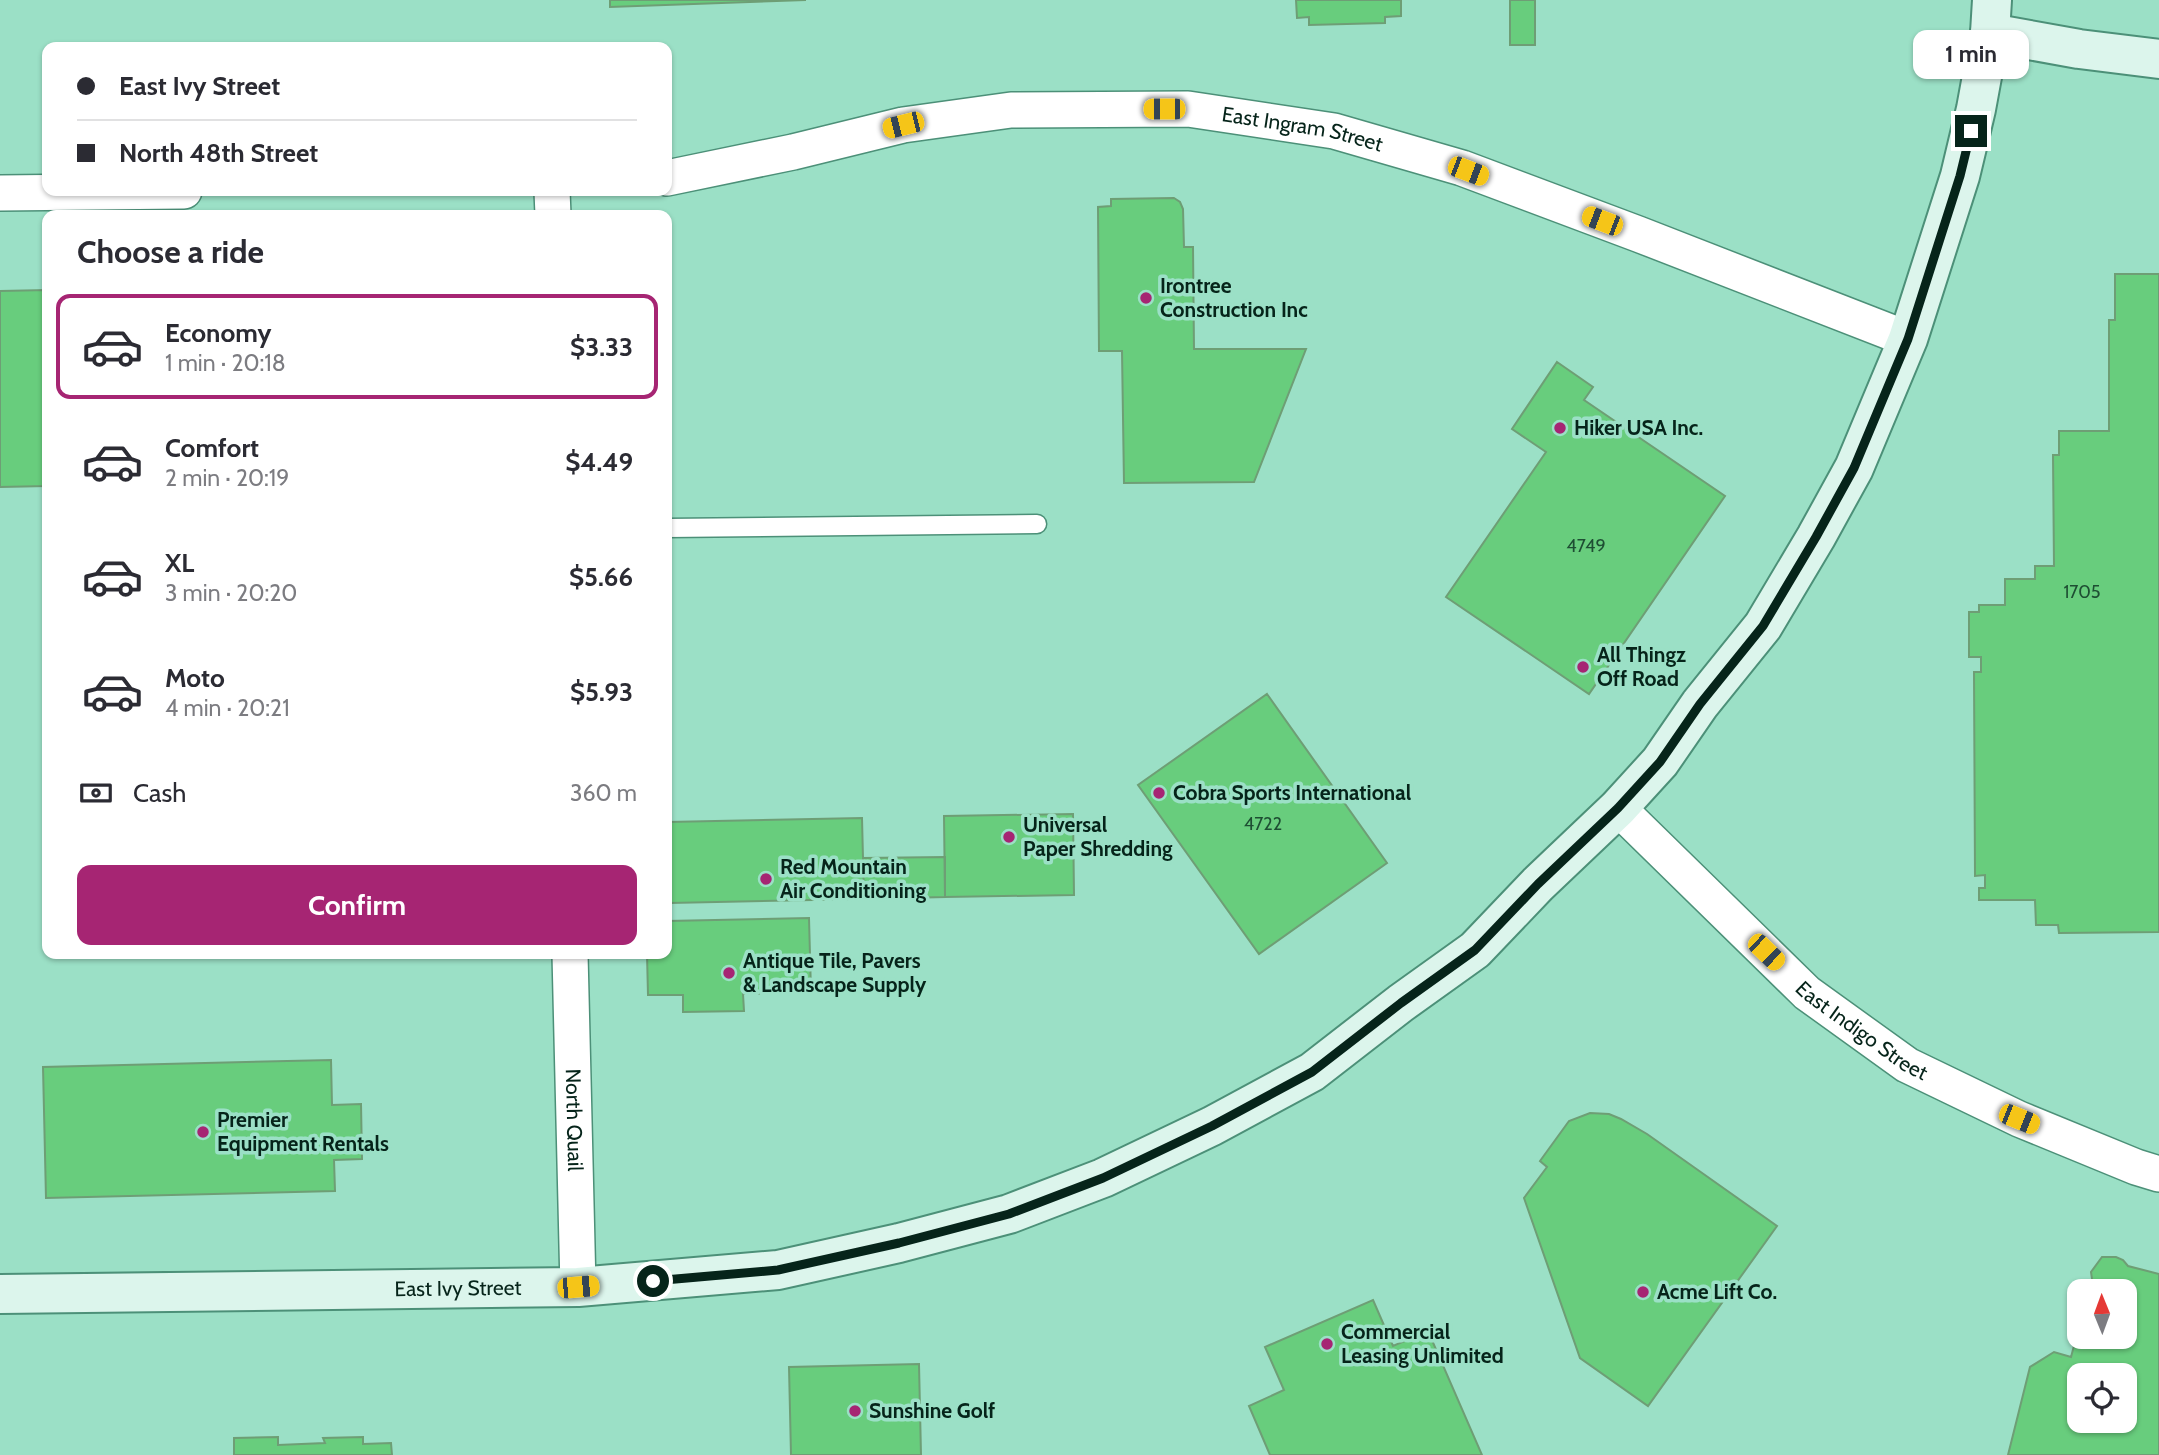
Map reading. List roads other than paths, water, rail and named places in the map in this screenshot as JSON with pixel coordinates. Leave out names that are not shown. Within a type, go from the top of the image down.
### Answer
[{"type":"street","points":[[1991,16],[2079,49],[2159,59]]},
{"type":"street","name":"East Ivy Street","points":[[0,1294],[578,1287],[778,1270],[899,1243],[996,1217],[1103,1178],[1212,1126],[1312,1072],[1475,950],[1538,884],[1618,808],[1660,762],[1700,704],[1763,626],[1854,468],[1908,339],[1960,176],[1976,109],[1991,16]]},
{"type":"street","name":"East Ingram Street","points":[[672,177],[793,152],[903,125],[1011,110],[1188,109],[1334,131],[1462,169],[1908,339]]},
{"type":"street","points":[[0,193],[42,193]]},
{"type":"street","name":"East Indigo Street","points":[[1618,808],[1807,993],[1907,1065],[2019,1119],[2159,1174]]},
{"type":"street","name":"North Quail","points":[[570,959],[578,1287]]},
{"type":"lane","points":[[672,528],[1037,524]]},
{"type":"place","name":"Irontree Construction Inc","points":[[1146,298]]},
{"type":"place","name":"Hiker USA Inc.","points":[[1560,428]]},
{"type":"place","name":"All Thingz Off Road","points":[[1583,667]]},
{"type":"place","name":"Cobra Sports International","points":[[1159,793]]},
{"type":"place","name":"Universal Paper Shredding","points":[[1009,837]]},
{"type":"place","name":"Red Mountain Air Conditioning","points":[[766,879]]},
{"type":"place","name":"Antique Tile, Pavers & Landscape Supply","points":[[729,973]]},
{"type":"place","name":"Premier Equipment Rentals","points":[[203,1132]]},
{"type":"place","name":"Acme Lift Co.","points":[[1643,1292]]},
{"type":"place","name":"Commercial Leasing Unlimited","points":[[1327,1344]]},
{"type":"place","name":"Sunshine Golf","points":[[855,1411]]}]
